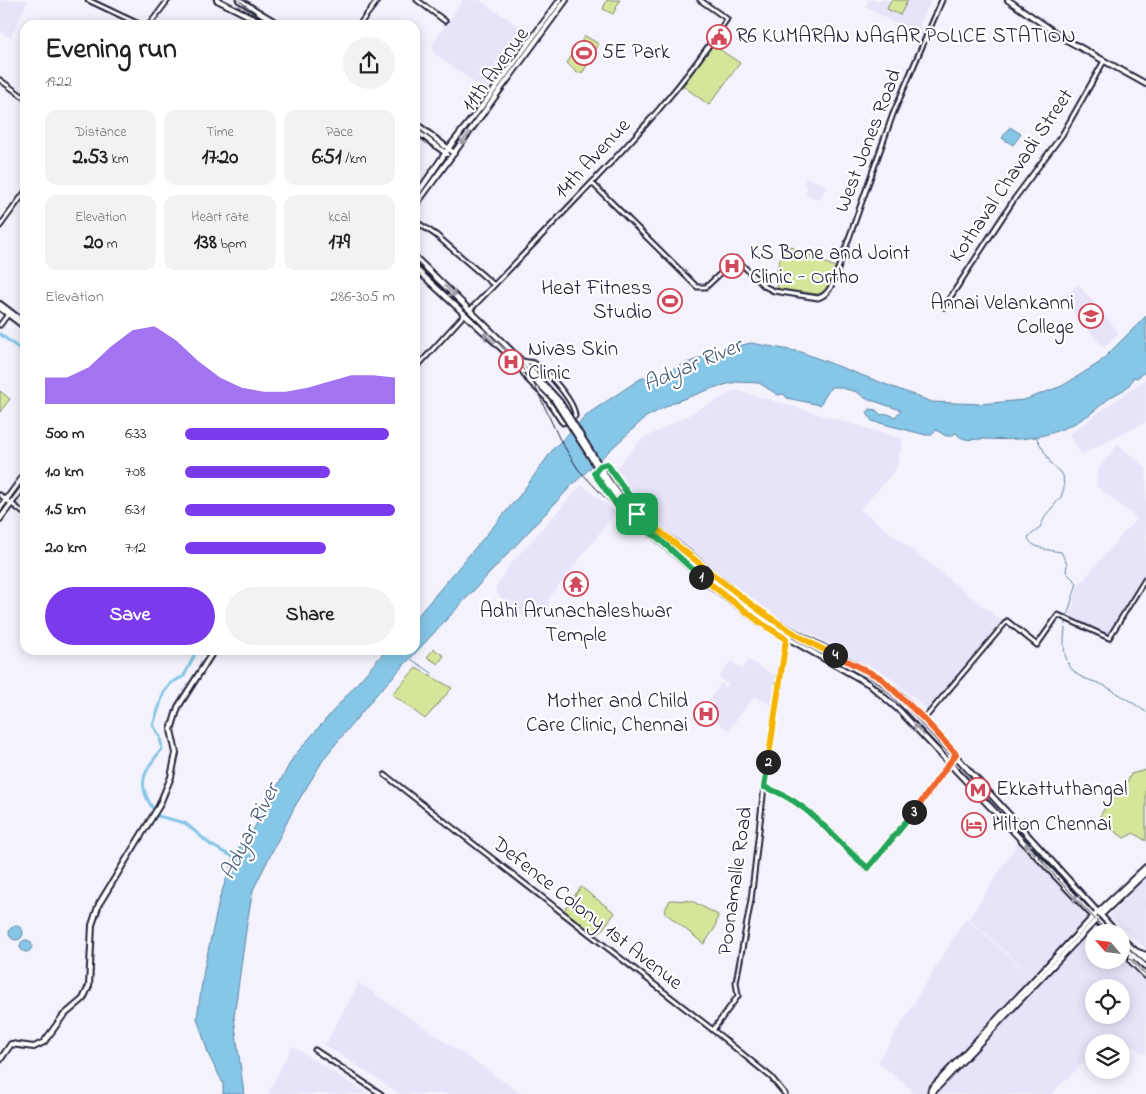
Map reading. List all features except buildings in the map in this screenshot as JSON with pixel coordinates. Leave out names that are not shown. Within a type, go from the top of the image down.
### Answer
[{"type":"main road","points":[[239,0],[272,20]]},
{"type":"main road","name":"11th Avenue","points":[[420,190],[448,146],[489,96],[560,0]]},
{"type":"main road","name":"11th Avenue","points":[[420,200],[566,0]]},
{"type":"main road","points":[[1008,0],[1068,40],[1146,84]]},
{"type":"main road","points":[[220,1],[257,20]]},
{"type":"main road","points":[[420,126],[448,146],[454,153]]},
{"type":"main road","points":[[420,134],[451,157]]},
{"type":"main road","points":[[420,262],[470,310],[520,363]]},
{"type":"main road","points":[[420,273],[464,315],[527,369],[553,398],[627,509],[706,582],[761,623],[786,639],[870,684],[900,711],[950,763],[1099,924]]},
{"type":"main road","points":[[0,304],[9,313]]},
{"type":"main road","points":[[0,308],[20,321]]},
{"type":"main road","points":[[0,508],[20,481]]},
{"type":"main road","points":[[0,519],[20,491]]},
{"type":"main road","points":[[635,516],[681,547],[736,594],[767,616],[881,678],[924,719],[1109,924]]},
{"type":"main road","points":[[0,1060],[11,1044],[34,1047],[44,1042],[61,1018],[83,999],[89,986],[92,925],[98,904],[159,806],[170,777],[176,753],[172,730],[178,708],[211,655]]},
{"type":"main road","points":[[930,1094],[931,1090],[1099,913],[1146,868]]},
{"type":"main road","points":[[1099,913],[1146,872]]},
{"type":"main road","points":[[1130,946],[1146,960]]},
{"type":"main road","points":[[1135,951],[1146,955]]},
{"type":"main road","points":[[1131,954],[1146,967]]},
{"type":"main road","points":[[1131,954],[1131,961],[1146,976]]},
{"type":"street","points":[[88,0],[130,20]]},
{"type":"street","points":[[153,20],[168,0]]},
{"type":"street","points":[[363,20],[378,0]]},
{"type":"street","points":[[417,0],[445,20]]},
{"type":"street","name":"14th Avenue","points":[[470,310],[660,110],[711,43],[727,19],[700,0]]},
{"type":"street","name":"West Jones Road","points":[[592,183],[697,288],[706,287],[736,259],[764,286],[774,291],[818,298],[828,294],[900,96],[942,0]]},
{"type":"street","name":"Kothaval Chavadi Street","points":[[944,307],[1015,198],[1062,135],[1104,61]]},
{"type":"street","points":[[0,80],[20,94]]},
{"type":"street","points":[[0,226],[20,199]]},
{"type":"street","points":[[420,224],[436,235],[494,285]]},
{"type":"street","points":[[0,324],[9,313]]},
{"type":"street","points":[[420,363],[464,315]]},
{"type":"street","points":[[520,363],[534,363],[549,376],[572,405],[575,416],[563,423],[546,398],[524,375],[520,363]]},
{"type":"street","points":[[607,464],[640,511],[635,516],[620,510],[599,481],[594,473],[600,466],[607,464]]},
{"type":"street","points":[[0,495],[20,510]]},
{"type":"street","points":[[924,719],[1007,620],[1038,645],[1058,615],[1109,638],[1146,578]]},
{"type":"street","name":"Poonamalle Road","points":[[713,1030],[738,996],[736,982],[751,900],[764,787],[786,639]]},
{"type":"street","points":[[764,787],[784,794],[813,814],[868,868],[915,811],[956,754]]},
{"type":"street","name":"Defence Colony 1st Avenue","points":[[385,775],[713,1030],[771,1077],[785,1094]]},
{"type":"street","points":[[315,1050],[381,1094]]},
{"type":"shaded area","points":[[0,0],[28,0],[10,38],[0,31]]},
{"type":"shaded area","points":[[463,0],[479,0],[530,33],[486,91],[434,53],[433,43]]},
{"type":"shaded area","points":[[869,0],[931,0],[919,25],[927,29],[923,37],[865,7]]},
{"type":"shaded area","points":[[806,178],[827,185],[820,200],[805,195],[808,187],[804,185]]},
{"type":"shaded area","name":"Annai Velankanni College","points":[[1078,284],[1119,333],[1104,348],[1062,300]]},
{"type":"shaded area","points":[[1146,379],[1146,422],[1081,454],[1069,434]]},
{"type":"shaded area","points":[[736,390],[903,439],[896,470],[860,509],[1002,621],[927,709],[890,677],[768,612],[698,556],[639,504],[614,470],[641,440]]},
{"type":"shaded area","points":[[1118,444],[1146,468],[1146,572],[1114,632],[1107,634],[1071,617],[1077,587],[1137,518],[1096,486],[1098,470]]},
{"type":"shaded area","points":[[582,485],[616,512],[549,598],[548,610],[542,619],[520,614],[497,594],[496,587],[512,562]]},
{"type":"shaded area","points":[[749,660],[777,677],[773,706],[755,696],[728,730],[713,718],[709,711],[714,703],[710,700],[721,683],[726,688],[729,685],[719,677],[731,661],[742,669]]},
{"type":"shaded area","points":[[1019,841],[1090,921],[1085,924],[1085,926],[1036,979],[969,919]]},
{"type":"shaded area","points":[[1146,878],[1146,949],[1130,935],[1130,924],[1118,924],[1109,916]]},
{"type":"shaded area","points":[[966,918],[1036,980],[1085,929],[1085,969],[1130,969],[1130,963],[1146,979],[1146,1051],[1143,1054],[1133,1044],[1130,1047],[1130,1034],[1085,1034],[1085,1062],[1051,1094],[916,1094],[878,1062]]},
{"type":"shaded area","points":[[359,983],[522,1094],[401,1094],[325,1045]]},
{"type":"shaded area","points":[[292,1046],[322,1065],[368,1094],[268,1094]]},
{"type":"green space","points":[[607,0],[620,0],[613,14],[603,9]]},
{"type":"green space","points":[[891,0],[908,0],[900,15],[887,9]]},
{"type":"green space","name":"5E Park","points":[[585,36],[599,44],[583,72],[577,73],[567,63]]},
{"type":"green space","points":[[713,45],[740,63],[709,105],[683,86]]},
{"type":"green space","points":[[785,244],[837,268],[824,291],[818,294],[778,289],[775,275]]},
{"type":"green space","points":[[0,391],[10,399],[0,412]]},
{"type":"green space","points":[[434,649],[444,656],[438,664],[427,657]]},
{"type":"green space","points":[[416,668],[452,688],[425,719],[392,694]]},
{"type":"green space","points":[[1146,770],[1146,841],[1134,833],[1124,838],[1098,819],[1108,803],[1124,789],[1131,774]]},
{"type":"green space","points":[[581,887],[615,913],[597,936],[564,910]]},
{"type":"green space","points":[[670,900],[692,901],[718,915],[715,928],[704,944],[664,912]]},
{"type":"water","points":[[1010,127],[1021,134],[1013,145],[1002,138]]},
{"type":"water","name":"Adyar River","points":[[1146,316],[1146,371],[1137,378],[1133,377],[1127,387],[1077,422],[1051,433],[1026,438],[968,439],[961,438],[956,433],[946,436],[936,430],[932,435],[926,435],[872,421],[867,413],[870,409],[876,410],[881,415],[888,414],[895,417],[901,410],[865,398],[857,392],[838,387],[831,387],[820,405],[787,398],[784,394],[778,395],[759,383],[736,382],[675,402],[646,417],[573,484],[420,648],[420,613],[520,495],[554,448],[589,413],[640,379],[672,369],[720,350],[751,343],[801,352],[932,402],[980,404],[1024,400],[1062,386],[1099,363]]},
{"type":"water","points":[[382,655],[413,655],[376,695],[325,757],[294,808],[253,890],[234,1017],[244,1094],[223,1094],[223,1083],[209,1056],[197,1018],[204,969],[220,897],[236,851],[252,832],[294,756]]},
{"type":"water","points":[[13,926],[19,926],[23,933],[19,940],[13,940],[9,936],[9,930]]},
{"type":"water","points":[[24,940],[28,940],[32,946],[28,952],[24,952],[20,948],[20,944]]},
{"type":"pier","points":[[576,422],[600,461],[593,468],[569,430]]},
{"type":"waterway","points":[[0,334],[20,349]]},
{"type":"waterway","points":[[1036,437],[1052,465],[1063,475],[1064,488],[1061,497],[1046,515],[1039,529],[1028,537],[1037,546],[1061,552],[1067,564],[1066,572],[1077,583],[1067,618],[1064,644],[1065,656],[1070,666],[1078,675],[1103,685],[1146,712]]},
{"type":"waterway","name":"Adyar River","points":[[194,655],[184,676],[171,683],[164,692],[153,725],[160,737],[162,749],[145,775],[144,789],[151,806],[158,816],[185,823],[211,845],[237,859]]},
{"type":"waterway","points":[[411,659],[432,673]]},
{"type":"railway","points":[[238,0],[255,12],[261,20]]},
{"type":"railway","points":[[420,267],[520,365],[534,384],[559,438],[578,469],[609,502],[678,551],[766,622],[863,676],[890,694],[1026,840],[1045,865],[1100,924]]},
{"type":"railway","points":[[1130,959],[1146,976]]},
{"type":"place","name":"R6 KUMARAN NAGAR POLICE STATION","points":[[719,37]]},
{"type":"place","name":"5E Park","points":[[584,53]]},
{"type":"place","name":"KS Bone and Joint Clinic - Ortho","points":[[732,266]]},
{"type":"place","name":"Heat Fitness Studio","points":[[670,301]]},
{"type":"place","name":"Annai Velankanni College","points":[[1091,316]]},
{"type":"place","name":"Nivas Skin Clinic","points":[[511,362]]},
{"type":"place","name":"Adhi Arunachaleshwar Temple","points":[[576,584]]},
{"type":"place","name":"Mother and Child Care Clinic, Chennai","points":[[706,714]]},
{"type":"place","name":"Ekkattuthangal","points":[[978,790]]},
{"type":"place","name":"Hilton Chennai","points":[[974,825]]},
{"type":"route","points":[[607,464],[640,511],[637,514],[681,547],[736,594],[767,616],[881,678],[924,719],[956,754],[915,811],[868,868],[813,814],[784,794],[764,787],[780,690],[786,639],[706,582],[633,517],[620,510],[594,473],[600,466],[607,464]]}]
